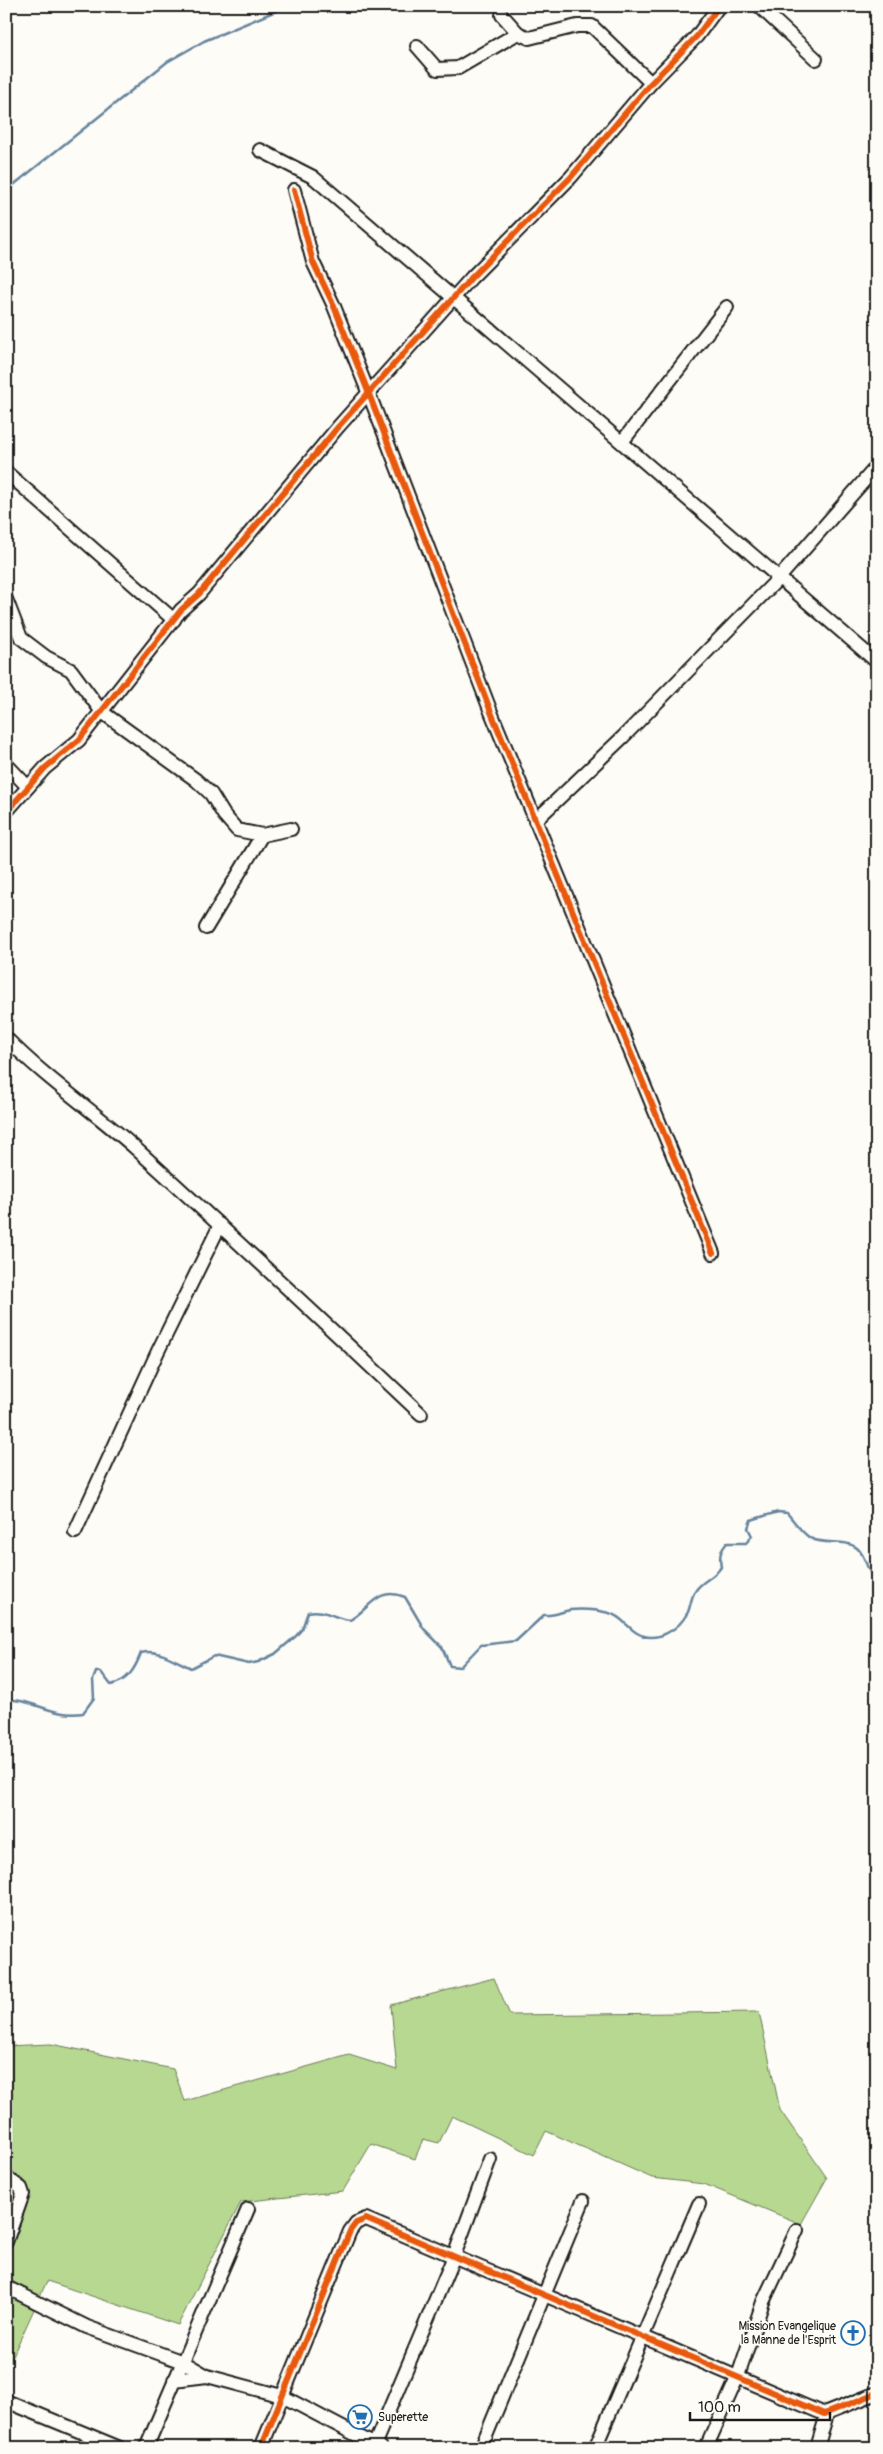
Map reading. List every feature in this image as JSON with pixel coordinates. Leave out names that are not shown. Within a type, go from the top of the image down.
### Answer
[{"type":"street","points":[[6,812],[45,768],[79,740],[174,620],[199,594],[338,427],[472,277],[543,208],[651,83],[696,36],[719,6]]},
{"type":"street","points":[[759,6],[816,59]]},
{"type":"street","points":[[502,15],[518,33],[529,38],[576,26],[592,26],[651,83]]},
{"type":"street","points":[[417,46],[438,69],[458,68],[518,33]]},
{"type":"street","points":[[260,150],[313,177],[622,442],[778,579],[877,662]]},
{"type":"street","points":[[294,190],[313,262],[369,394],[491,712],[712,1253]]},
{"type":"street","points":[[622,442],[727,307]]},
{"type":"street","points":[[535,821],[623,737],[778,579],[877,466]]},
{"type":"street","points":[[6,472],[174,620]]},
{"type":"street","points":[[6,598],[21,638],[46,657],[71,670],[102,712],[196,780],[211,794],[224,815],[237,830],[262,835],[291,829]]},
{"type":"street","points":[[6,764],[28,787]]},
{"type":"street","points":[[206,928],[262,835]]},
{"type":"street","points":[[6,1038],[32,1064],[124,1139],[220,1225],[421,1414]]},
{"type":"street","points":[[75,1532],[158,1351],[220,1225]]},
{"type":"street","points":[[6,2287],[86,2327],[183,2362],[208,2376],[282,2396],[376,2447],[454,2256],[490,2159]]},
{"type":"street","points":[[6,2177],[21,2188],[23,2194],[6,2242]]},
{"type":"street","points":[[481,2448],[583,2201]]},
{"type":"street","points":[[595,2448],[699,2204]]},
{"type":"street","points":[[146,2448],[248,2209]]},
{"type":"street","points":[[261,2448],[350,2231],[356,2223],[366,2219],[827,2414],[877,2393]]},
{"type":"street","points":[[706,2448],[738,2376],[763,2302],[796,2230]]},
{"type":"street","points":[[174,2380],[208,2376]]},
{"type":"street","points":[[6,2402],[120,2448]]},
{"type":"street","points":[[817,2448],[827,2414]]},
{"type":"green space","points":[[494,1978],[510,2015],[759,2012],[780,2110],[827,2178],[801,2224],[704,2184],[652,2178],[546,2131],[534,2155],[452,2116],[439,2143],[423,2139],[415,2159],[371,2144],[343,2191],[241,2202],[178,2325],[47,2281],[9,2364],[6,2362],[6,2046],[51,2044],[173,2069],[185,2101],[349,2055],[397,2070],[391,2005]]},
{"type":"waterway","points":[[6,191],[167,62],[204,41],[288,6]]},
{"type":"waterway","points":[[6,1700],[25,1702],[62,1713],[83,1713],[94,1698],[93,1680],[96,1672],[101,1672],[111,1685],[122,1681],[130,1674],[141,1653],[154,1652],[191,1668],[214,1656],[249,1664],[258,1662],[275,1654],[296,1636],[302,1629],[308,1612],[319,1611],[350,1620],[375,1600],[388,1594],[405,1597],[424,1629],[442,1647],[450,1666],[460,1667],[481,1645],[516,1641],[544,1615],[570,1610],[590,1610],[609,1613],[617,1616],[637,1633],[644,1636],[659,1636],[673,1629],[684,1619],[696,1590],[721,1567],[721,1554],[727,1543],[746,1543],[752,1536],[748,1528],[751,1520],[778,1512],[787,1513],[802,1531],[812,1539],[823,1542],[842,1543],[857,1548],[861,1552],[870,1573],[877,1580]]},
{"type":"cycle path","points":[[6,812],[45,768],[79,740],[181,610],[199,594],[338,427],[472,277],[571,177],[651,83],[697,36],[719,6]]},
{"type":"cycle path","points":[[294,190],[313,262],[333,304],[369,394],[491,712],[713,1253]]},
{"type":"cycle path","points":[[261,2448],[350,2231],[356,2223],[366,2219],[824,2414],[877,2393]]},
{"type":"place","name":"Mission Evangelique la Manne de l'Esprit","points":[[853,2333]]},
{"type":"place","name":"Superette","points":[[360,2417]]}]
